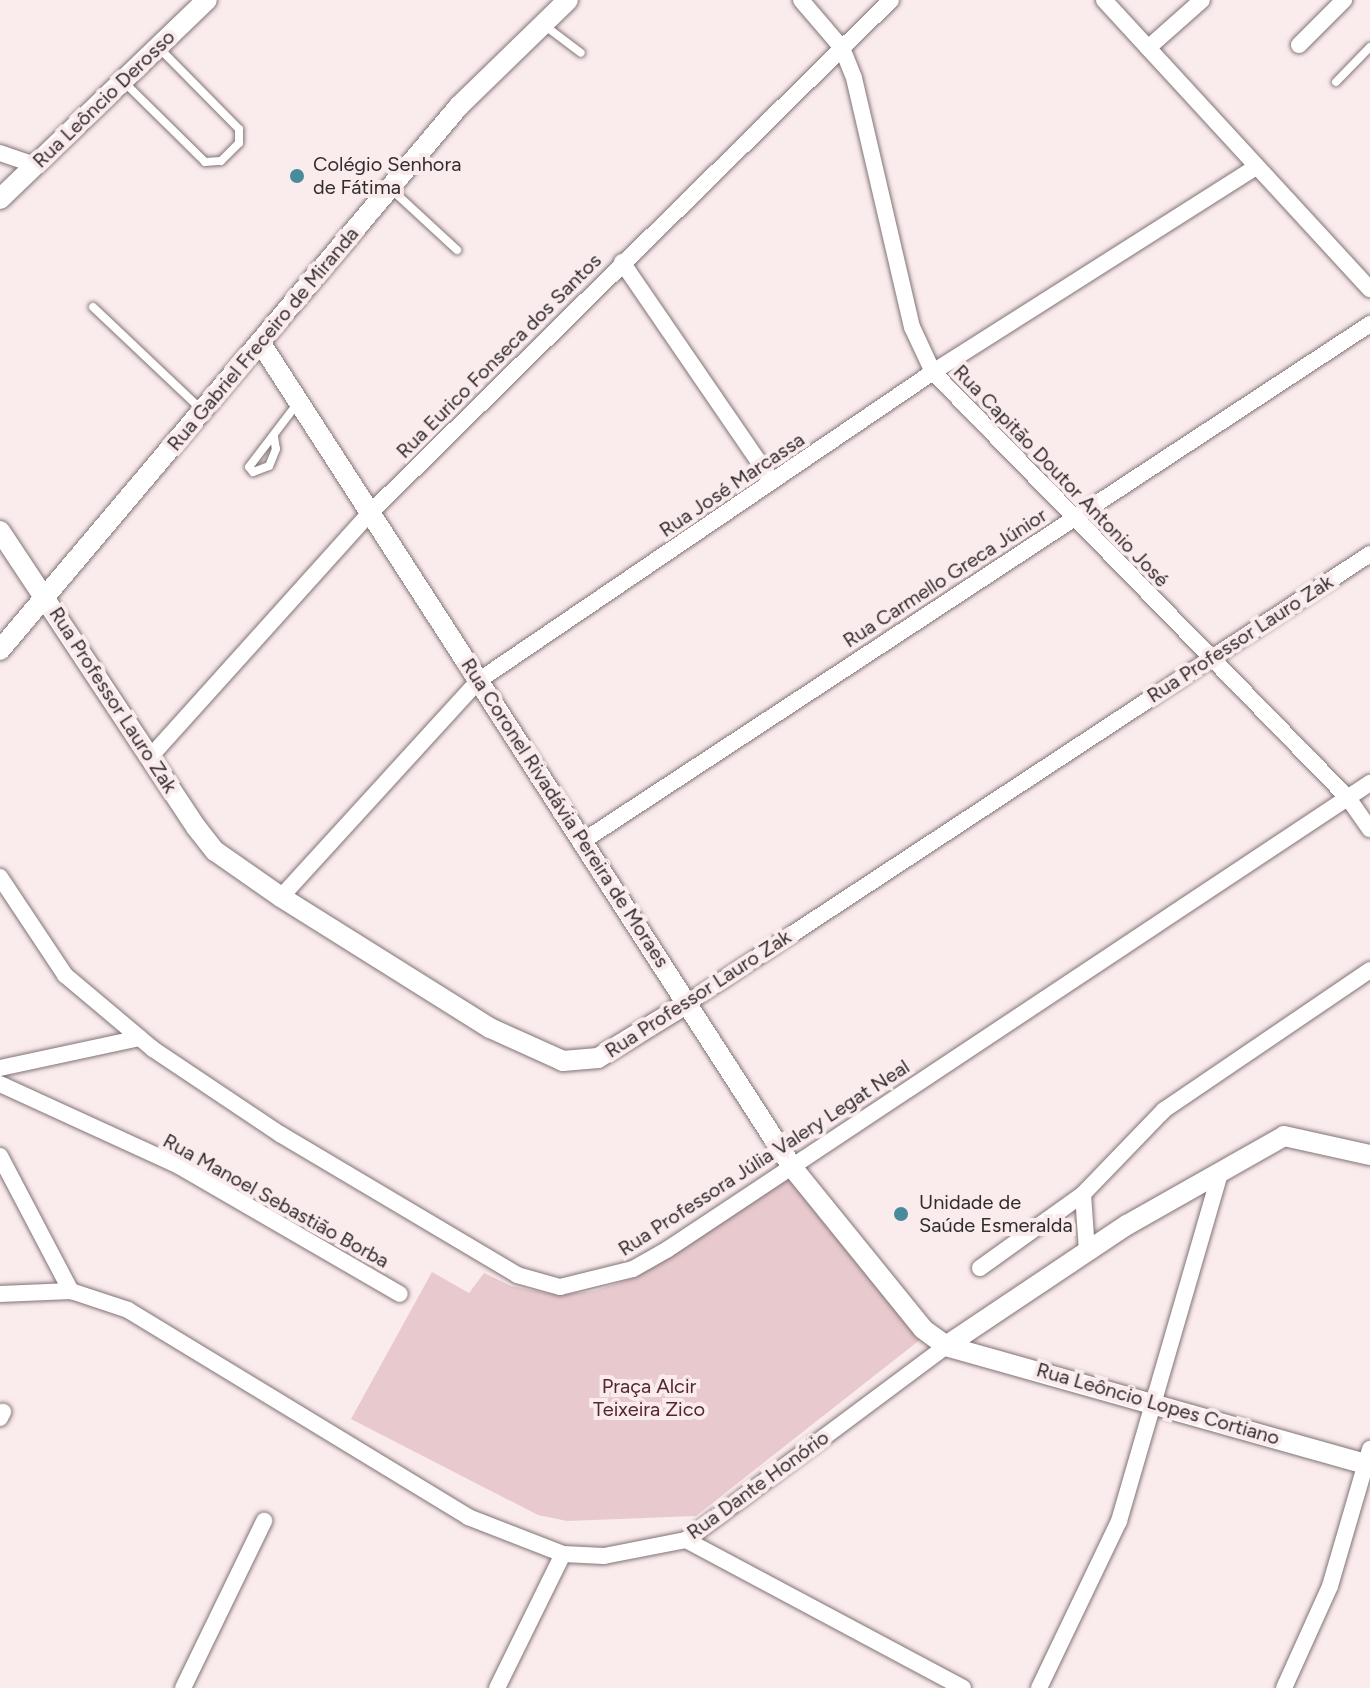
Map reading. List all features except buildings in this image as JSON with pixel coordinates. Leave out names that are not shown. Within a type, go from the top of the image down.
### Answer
[{"type":"street","name":"Rua Leôncio Derosso","points":[[0,199],[207,0]]},
{"type":"street","name":"Rua Gabriel Freceiro de Miranda","points":[[0,650],[459,106],[568,0]]},
{"type":"street","name":"Rua Capitão Doutor Antonio José","points":[[801,0],[842,48],[912,327],[933,372],[1348,798],[1370,829]]},
{"type":"street","name":"Rua Eurico Fonseca dos Santos","points":[[151,756],[368,515],[891,0]]},
{"type":"street","points":[[1104,0],[1370,289]]},
{"type":"street","points":[[1148,48],[1202,0]]},
{"type":"street","points":[[1299,45],[1344,0]]},
{"type":"street","points":[[0,153],[35,165]]},
{"type":"street","name":"Rua José Marcassa","points":[[281,897],[478,681],[933,372],[1256,167]]},
{"type":"street","points":[[622,262],[772,481]]},
{"type":"street","name":"Rua Carmello Greca Júnior","points":[[583,841],[1370,324]]},
{"type":"street","name":"Rua Coronel Rivadávia Pereira de Moraes","points":[[260,342],[368,515],[689,1002],[792,1167],[903,1308],[946,1346]]},
{"type":"street","name":"Rua Professor Lauro Zak","points":[[0,531],[215,851],[281,897],[478,1021],[563,1061],[598,1058],[689,1002],[1370,554]]},
{"type":"street","name":"Rua Professora Júlia Valery Legat Neal","points":[[0,877],[65,975],[140,1038],[280,1134],[490,1260],[517,1275],[560,1287],[633,1269],[1370,783]]},
{"type":"street","points":[[980,1268],[1083,1194],[1164,1110],[1370,970]]},
{"type":"street","points":[[0,1068],[140,1038]]},
{"type":"street","name":"Rua Manoel Sebastião Borba","points":[[0,1084],[179,1166],[400,1294]]},
{"type":"street","name":"Rua Dante Honório","points":[[0,1294],[71,1291],[163,1329],[468,1517],[563,1554],[604,1556],[686,1540],[1086,1246],[1219,1177],[1284,1136],[1304,1137],[1370,1155]]},
{"type":"street","points":[[0,1156],[71,1291]]},
{"type":"street","points":[[1039,1688],[1119,1521],[1219,1177]]},
{"type":"street","points":[[1083,1194],[1086,1246]]},
{"type":"street","name":"Rua Leôncio Lopes Cortiano","points":[[946,1346],[1369,1459]]},
{"type":"street","points":[[1284,1688],[1330,1586],[1369,1459]]},
{"type":"street","points":[[183,1688],[264,1521]]},
{"type":"street","points":[[686,1540],[963,1688]]},
{"type":"street","points":[[497,1688],[563,1554]]},
{"type":"lane","points":[[543,24],[581,53]]},
{"type":"lane","points":[[123,81],[205,162],[221,161],[239,143],[239,129],[158,47]]},
{"type":"lane","points":[[1336,82],[1370,47]]},
{"type":"lane","points":[[391,189],[457,250]]},
{"type":"lane","points":[[93,307],[203,410]]},
{"type":"lane","points":[[274,437],[298,403]]},
{"type":"green space","name":"Praça Alcir Teixeira Zico","points":[[788,1178],[921,1339],[696,1516],[567,1521],[538,1515],[351,1419],[432,1272],[469,1293],[484,1273],[511,1286],[557,1295],[594,1291],[634,1278]]},
{"type":"place","name":"Colégio Senhora de Fátima","points":[[297,176]]},
{"type":"place","name":"Unidade de Saúde Esmeralda","points":[[901,1214]]}]
